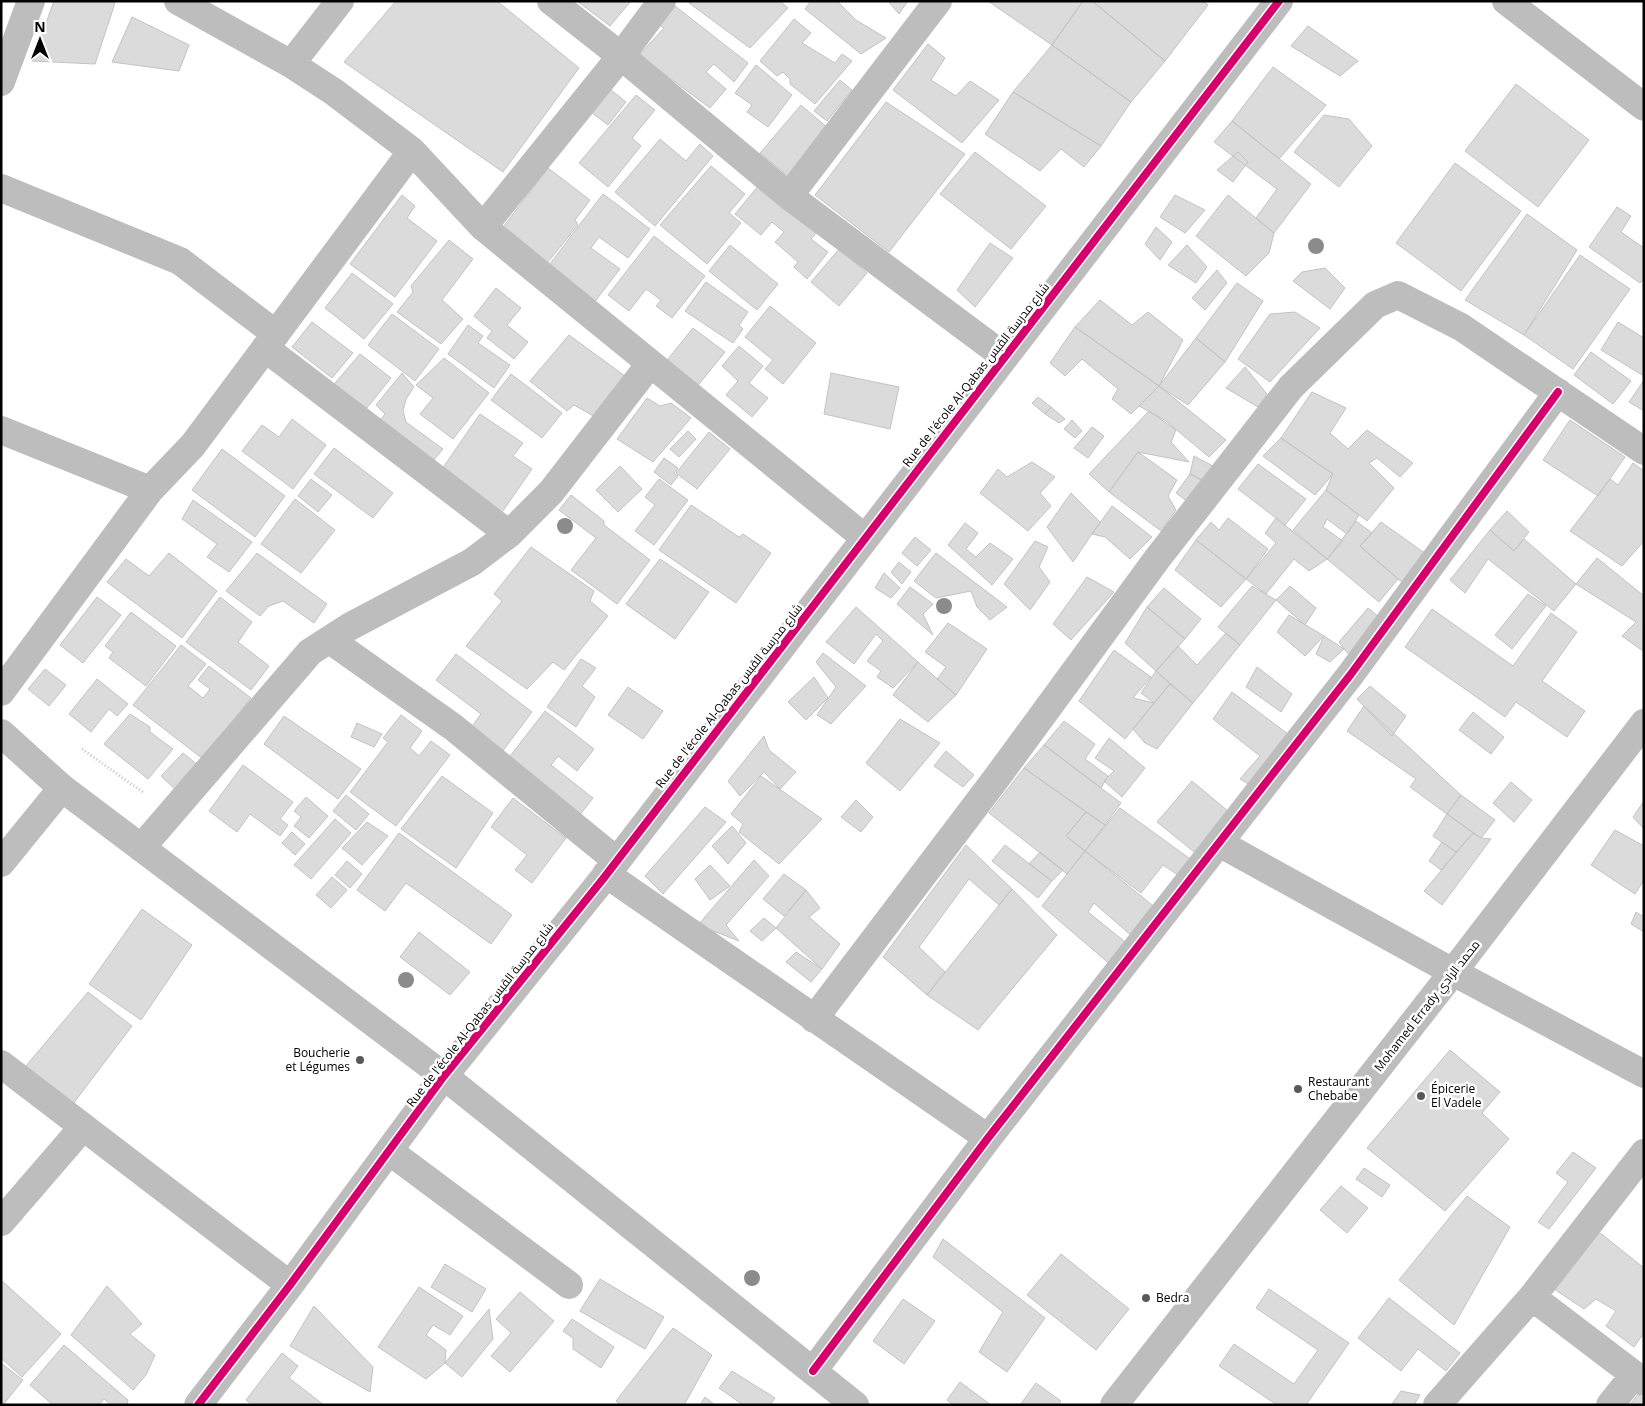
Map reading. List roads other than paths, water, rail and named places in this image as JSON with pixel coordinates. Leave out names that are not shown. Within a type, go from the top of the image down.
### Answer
[{"type":"street","points":[[1,82],[31,1]]},
{"type":"street","points":[[178,1],[291,64],[334,92],[412,151],[483,228],[865,538]]},
{"type":"street","points":[[291,64],[340,1]]},
{"type":"street","points":[[552,1],[789,196],[1005,357]]},
{"type":"street","points":[[483,228],[621,56],[662,1]]},
{"type":"street","points":[[789,196],[938,1]]},
{"type":"street","name":"Rue de l'école Al-Qabas شارع مدرسة القبس","points":[[198,1405],[290,1285],[444,1076],[611,868],[1279,1]]},
{"type":"street","points":[[1506,1],[1644,107]]},
{"type":"street","points":[[1,692],[150,490],[193,445],[412,151]]},
{"type":"street","points":[[1,188],[180,261],[271,341],[509,534]]},
{"type":"street","points":[[814,1019],[995,780],[1157,559],[1291,387],[1375,305],[1398,295],[1429,309],[1461,327],[1644,451]]},
{"type":"street","points":[[141,848],[310,652],[472,562],[509,534],[551,492],[650,364]]},
{"type":"street","points":[[812,1371],[988,1138],[1351,674],[1558,392]]},
{"type":"street","points":[[1,430],[150,490]]},
{"type":"street","points":[[330,640],[453,727],[611,868],[814,1019],[988,1138]]},
{"type":"street","name":"Mohamed Errady محمد الرادي","points":[[1114,1405],[1453,972],[1644,723]]},
{"type":"street","points":[[1,733],[62,788],[444,1076],[854,1405]]},
{"type":"street","points":[[1,863],[62,788]]},
{"type":"street","points":[[1219,843],[1453,972],[1644,1074]]},
{"type":"street","points":[[1,1064],[290,1285]]},
{"type":"street","points":[[1,1222],[83,1127]]},
{"type":"street","points":[[389,1151],[569,1285]]},
{"type":"street","points":[[1437,1405],[1532,1297],[1644,1153]]},
{"type":"street","points":[[1532,1297],[1639,1379],[1610,1405]]},
{"type":"place","name":"Boucherie et Légumes","points":[[360,1060]]},
{"type":"place","name":"Restaurant Chebabe","points":[[1298,1089]]},
{"type":"place","name":"Épicerie El Vadele","points":[[1421,1096]]},
{"type":"place","name":"Bedra","points":[[1146,1298]]}]
